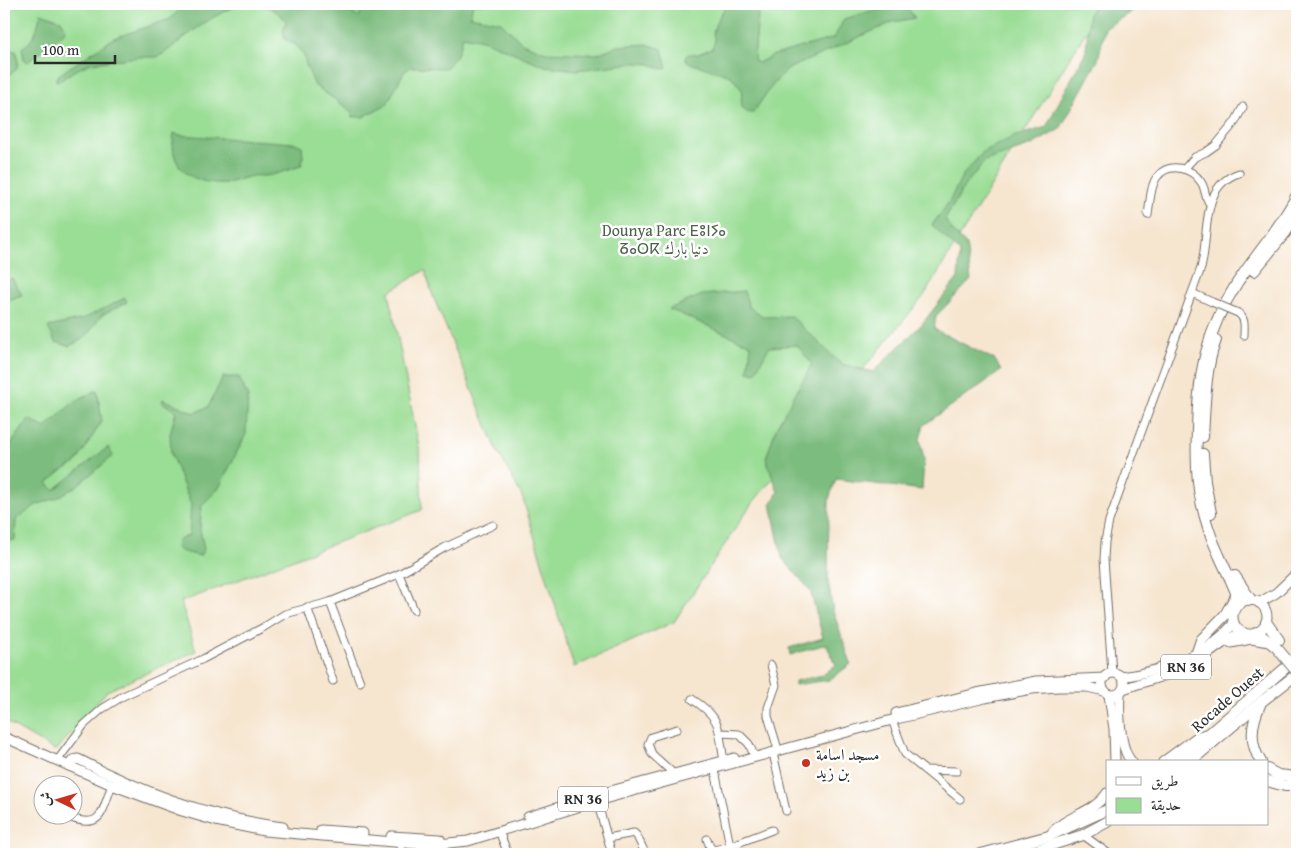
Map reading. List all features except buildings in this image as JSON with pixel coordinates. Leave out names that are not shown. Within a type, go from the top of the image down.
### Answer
[{"type":"highway","points":[[1197,652],[1201,640],[1238,599],[1214,546],[1201,500],[1196,456],[1199,383],[1209,339],[1224,305],[1244,273],[1276,231],[1297,196]]},
{"type":"highway","points":[[1258,604],[1244,593],[1229,563],[1209,504],[1205,482],[1203,448],[1205,399],[1214,344],[1237,292],[1286,232],[1297,214]]},
{"type":"highway","points":[[1266,622],[1275,643],[1297,673]]},
{"type":"highway","points":[[1257,632],[1275,643],[1297,662]]},
{"type":"highway","name":"Rocade Ouest","points":[[1178,760],[1297,658]]},
{"type":"highway","name":"Rocade Ouest","points":[[1192,760],[1297,673]]},
{"type":"highway","points":[[1260,760],[1253,746],[1252,729],[1261,702]]},
{"type":"highway","points":[[1268,770],[1278,775],[1297,777]]},
{"type":"highway","points":[[1268,782],[1285,786],[1297,786]]},
{"type":"highway","points":[[981,854],[1049,836],[1106,810]]},
{"type":"highway","points":[[1024,854],[1083,835],[1106,823]]},
{"type":"main road","points":[[1258,604],[1276,593],[1297,573]]},
{"type":"main road","points":[[1258,604],[1266,622],[1257,632],[1249,634],[1243,632],[1234,623],[1234,612],[1238,599],[1258,604],[1274,599],[1297,579]]},
{"type":"main road","points":[[1115,760],[1114,729],[1107,693],[1102,686],[1108,676],[1117,674],[1122,677],[1158,670],[1197,652],[1221,637],[1234,623]]},
{"type":"main road","name":"RN 36","points":[[1122,691],[1176,672],[1209,653],[1230,638],[1243,632]]},
{"type":"main road","points":[[1209,653],[1219,651],[1231,642],[1238,640],[1251,639],[1275,643]]},
{"type":"main road","name":"RN 36","points":[[792,745],[877,718],[985,691],[1036,681],[1108,676]]},
{"type":"main road","points":[[1122,677],[1124,684],[1122,691],[1123,744],[1126,754],[1130,760]]},
{"type":"main road","name":"RN 36","points":[[69,766],[73,760],[78,759],[102,772],[156,795],[202,810],[246,821],[290,828],[440,839],[462,837],[485,831],[573,802],[753,753],[985,698],[1032,689],[1083,686],[1107,693]]},
{"type":"main road","points":[[1107,693],[1116,695],[1122,691]]},
{"type":"main road","points":[[1166,760],[1197,737],[1210,733]]},
{"type":"main road","name":"RN 36","points":[[4,737],[112,785],[182,811],[240,827],[264,831],[429,845],[468,841],[597,801],[715,770],[775,749]]},
{"type":"main road","points":[[1049,836],[1062,823],[1096,805],[1106,793]]},
{"type":"street","points":[[1184,169],[1195,157],[1211,149],[1220,140],[1235,122],[1243,107]]},
{"type":"street","points":[[1148,215],[1157,177],[1162,172],[1173,168],[1184,169],[1202,184],[1206,199],[1210,204]]},
{"type":"street","points":[[1108,676],[1104,559],[1109,521],[1204,257],[1210,204],[1214,193],[1227,178],[1239,173]]},
{"type":"street","points":[[1192,293],[1243,317],[1244,335]]},
{"type":"street","points":[[57,761],[84,725],[102,709],[123,696],[203,659],[285,614],[330,602],[400,574],[444,548],[493,525]]},
{"type":"street","points":[[400,574],[414,610]]},
{"type":"street","points":[[330,602],[360,682]]},
{"type":"street","points":[[307,607],[333,681]]},
{"type":"street","points":[[771,665],[776,686],[768,708],[768,716],[786,811]]},
{"type":"street","points":[[692,699],[709,712],[721,733],[724,761]]},
{"type":"street","points":[[892,720],[905,754],[960,799]]},
{"type":"street","points":[[674,774],[652,754],[648,744],[651,737],[677,729]]},
{"type":"street","points":[[721,733],[739,734],[753,753]]},
{"type":"street","points":[[715,770],[730,846]]},
{"type":"street","points":[[924,770],[957,771]]},
{"type":"street","points":[[82,822],[96,820],[102,813],[112,785]]},
{"type":"street","points":[[597,801],[612,854]]},
{"type":"street","points":[[707,839],[712,850],[730,846],[772,830]]},
{"type":"street","points":[[499,831],[508,854]]},
{"type":"street","points":[[608,838],[634,833],[644,851]]},
{"type":"street","points":[[1083,835],[1109,854]]},
{"type":"street","points":[[401,844],[402,854]]},
{"type":"green space","name":"Dounya Parc ⴹⵓⵏⵢⴰ ⵒⴰⵔⴽ دنيا بارك","points":[[4,4],[1103,4],[923,297],[750,506],[674,622],[574,667],[522,496],[497,450],[433,296],[425,270],[389,292],[420,452],[422,510],[181,602],[196,651],[107,691],[56,751],[4,721]]},
{"type":"green space","points":[[185,4],[249,4],[228,10],[216,16],[157,57],[139,57],[91,63],[56,81],[60,74],[114,38],[170,19]]},
{"type":"green space","points":[[262,4],[319,7],[324,4],[350,4],[354,15],[357,16],[360,15],[362,4],[473,4],[470,16],[501,22],[522,43],[546,52],[597,54],[617,46],[647,44],[662,49],[667,68],[663,69],[650,64],[636,63],[576,70],[545,66],[483,40],[463,36],[457,55],[446,68],[411,67],[404,72],[387,104],[363,117],[351,117],[353,114],[346,107],[315,86],[304,56],[296,45],[285,39],[283,32],[286,21],[276,11]]},
{"type":"green space","points":[[727,4],[759,4],[754,60],[758,63],[774,55],[834,38],[844,19],[888,6],[906,6],[915,18],[893,22],[786,70],[753,113],[743,109],[741,102],[742,90],[731,76],[690,63],[685,59],[689,54],[698,54],[712,48],[715,41],[715,27]]},
{"type":"green space","points":[[1097,4],[1131,4],[1136,9],[1105,28],[1098,60],[1060,129],[1032,145],[985,161],[965,185],[945,220],[954,233],[966,244],[971,280],[936,316],[934,329],[995,360],[1001,371],[924,425],[920,439],[924,460],[922,490],[836,479],[829,499],[828,581],[833,611],[851,664],[829,680],[795,685],[795,681],[823,675],[836,665],[826,644],[790,655],[789,648],[823,638],[810,590],[782,558],[771,504],[778,492],[766,458],[777,426],[812,364],[797,345],[769,347],[755,373],[748,371],[751,345],[669,309],[702,295],[744,291],[749,307],[764,317],[791,316],[841,364],[873,372],[922,324],[958,278],[960,252],[932,225],[949,202],[962,176],[984,151],[1013,137],[1046,127],[1086,51],[1089,12]]},
{"type":"green space","points":[[41,13],[61,20],[65,27],[65,32],[28,62],[24,59],[22,48],[33,37]]},
{"type":"green space","points":[[4,49],[16,51],[18,63],[16,70],[4,78]]},
{"type":"green space","points":[[174,133],[179,135],[295,143],[302,146],[303,158],[301,166],[269,176],[252,176],[232,182],[213,183],[193,177],[179,165],[173,145]]},
{"type":"green space","points":[[12,278],[22,295],[4,302],[4,282]]},
{"type":"green space","points":[[125,298],[127,302],[102,315],[85,338],[69,346],[55,342],[48,327],[83,319]]},
{"type":"green space","points":[[223,377],[239,377],[248,397],[246,434],[219,488],[202,505],[200,529],[204,549],[200,556],[180,551],[176,547],[177,541],[189,535],[191,505],[171,454],[170,434],[176,412],[162,402],[163,399],[194,413],[208,407]]},
{"type":"green space","points":[[97,390],[102,421],[76,463],[63,470],[47,483],[54,490],[108,447],[113,456],[74,488],[57,498],[36,505],[16,520],[15,540],[4,542],[4,454],[29,419],[45,428],[75,401]]},
{"type":"place","name":"مسجد اسامة بن زيد","points":[[806,763]]}]
